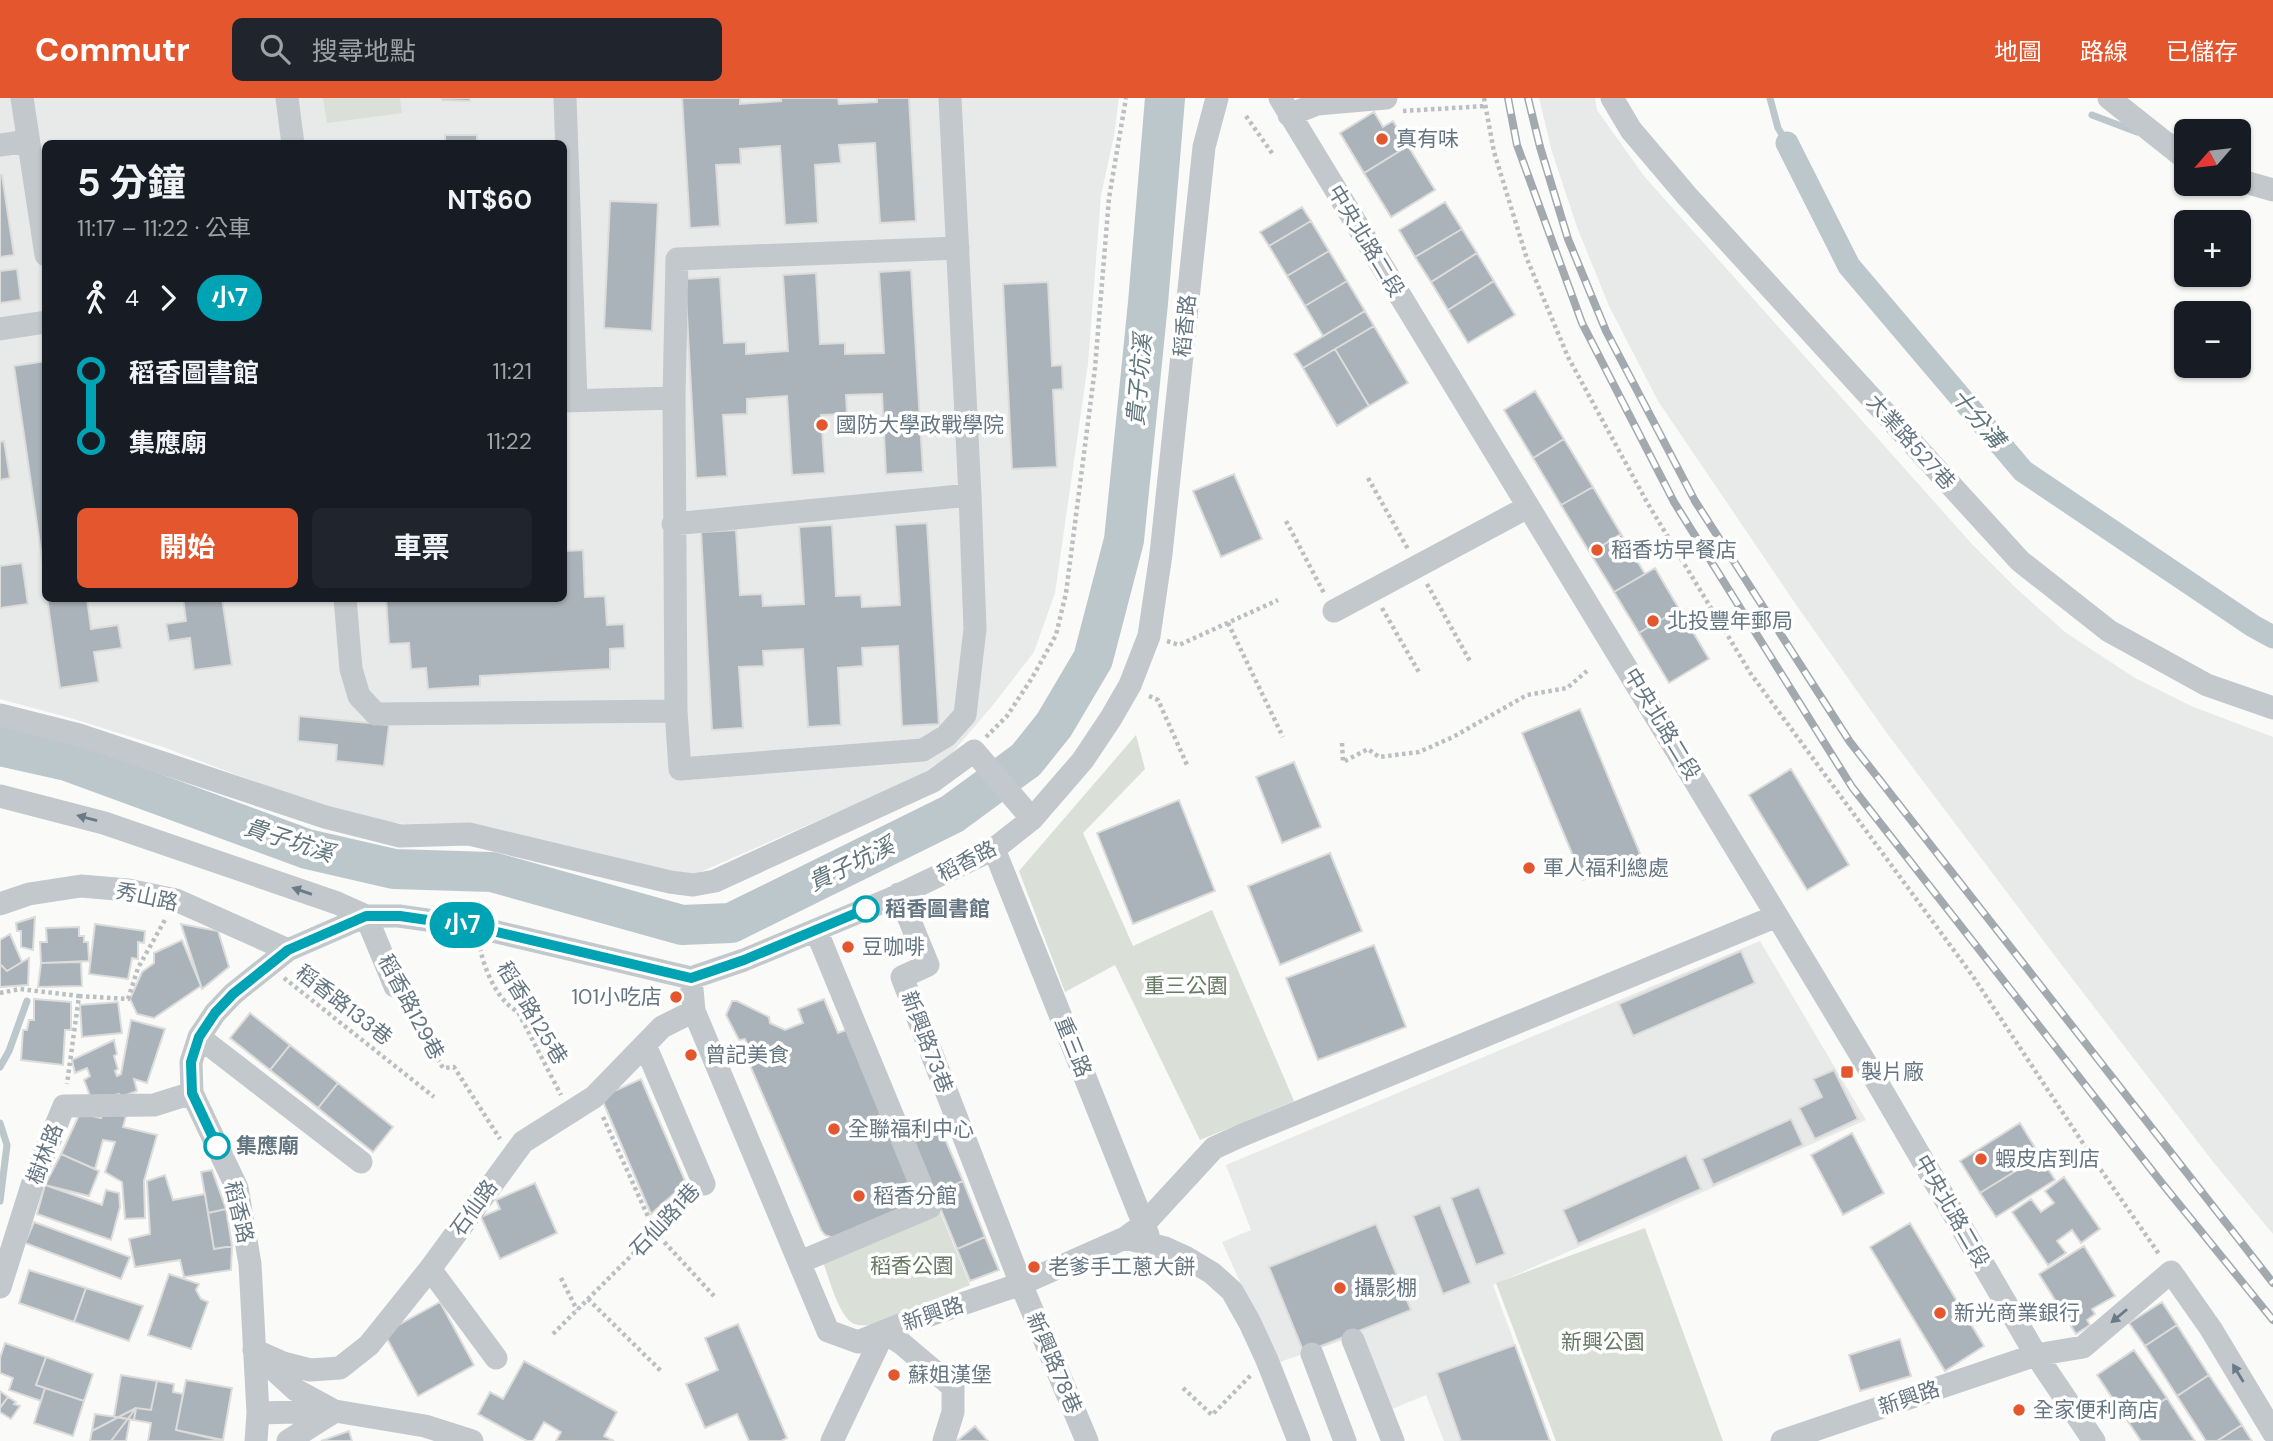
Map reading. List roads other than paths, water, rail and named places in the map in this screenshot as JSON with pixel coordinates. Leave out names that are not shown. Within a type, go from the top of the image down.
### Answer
[{"type":"street","points":[[22,98],[42,230]]},
{"type":"street","points":[[287,98],[292,140]]},
{"type":"street","points":[[565,98],[566,140]]},
{"type":"street","points":[[950,98],[958,248],[970,495],[975,629],[965,715],[946,736],[923,750],[680,769],[676,711],[673,524],[677,259],[958,248]]},
{"type":"street","name":"稻香路","points":[[256,1441],[258,1413],[250,1264],[237,1188],[192,1093],[191,1062],[199,1037],[215,1013],[233,994],[288,950],[366,916],[400,916],[476,927],[691,978],[744,960],[899,894],[994,849],[1032,820],[1083,760],[1130,685],[1149,636],[1161,554],[1204,147],[1217,98]]},
{"type":"street","points":[[1284,106],[1386,98]]},
{"type":"street","name":"大業路527巷","points":[[1612,98],[1631,130],[1687,196],[2020,561],[2109,631],[2207,685],[2273,708]]},
{"type":"street","points":[[2109,98],[2174,149]]},
{"type":"street","name":"中央北路二段","points":[[1284,106],[1874,1077],[2036,1355],[2094,1441]]},
{"type":"street","points":[[0,145],[28,141]]},
{"type":"street","points":[[2251,184],[2273,190]]},
{"type":"street","points":[[567,219],[570,401],[674,398]]},
{"type":"street","points":[[0,329],[42,323]]},
{"type":"street","points":[[673,524],[970,495]]},
{"type":"street","points":[[1334,611],[1528,507]]},
{"type":"street","points":[[345,602],[351,669],[359,696],[376,714],[676,711]]},
{"type":"street","points":[[0,715],[79,735],[325,817],[387,833],[400,836],[470,834],[670,882],[693,885],[715,881],[933,781],[978,756],[1032,820]]},
{"type":"street","points":[[0,796],[104,823],[337,903],[366,916]]},
{"type":"street","name":"重三路","points":[[994,849],[1140,1236]]},
{"type":"street","name":"秀山路","points":[[0,904],[29,894],[81,886],[128,890],[176,900],[288,950]]},
{"type":"street","name":"新興路73巷","points":[[899,894],[928,965],[902,977],[1021,1284]]},
{"type":"street","name":"稻香路129巷","points":[[366,916],[395,986]]},
{"type":"street","points":[[1299,1441],[1267,1360],[1232,1291],[1212,1273],[1187,1258],[1140,1236],[1214,1148],[1777,916]]},
{"type":"street","points":[[800,1262],[930,1207],[816,930]]},
{"type":"street","name":"新興路","points":[[691,978],[694,1011],[828,1331],[858,1342],[1021,1284],[1140,1236]]},
{"type":"street","name":"石仙路","points":[[254,1350],[283,1363],[310,1370],[340,1368],[369,1345],[430,1269],[523,1142],[594,1097],[662,1027],[694,1011]]},
{"type":"street","points":[[199,1037],[361,1162]]},
{"type":"street","name":"石仙路1巷","points":[[645,1045],[704,1184]]},
{"type":"street","name":"樹林路","points":[[0,1287],[35,1176],[64,1106],[154,1105],[192,1093]]},
{"type":"street","points":[[430,1269],[496,1358]]},
{"type":"street","name":"新興路","points":[[1782,1441],[2036,1355],[2083,1347],[2171,1272],[2211,1329],[2273,1432]]},
{"type":"street","name":"新興路78巷","points":[[1021,1284],[1087,1441]]},
{"type":"street","points":[[832,1441],[884,1332],[953,1387],[953,1412],[944,1441]]},
{"type":"street","points":[[1353,1340],[1393,1441]]},
{"type":"street","points":[[254,1350],[275,1373],[296,1390],[335,1411]]},
{"type":"street","points":[[1312,1354],[1345,1441]]},
{"type":"street","points":[[288,1441],[335,1411]]},
{"type":"street","points":[[258,1413],[335,1411],[425,1426],[472,1441]]},
{"type":"waterway","name":"貴子坑溪","points":[[0,746],[67,761],[307,849],[394,869],[492,872],[682,925],[731,923],[952,814],[1026,760],[1054,725],[1093,659],[1124,540],[1165,98]]},
{"type":"waterway","name":"十分溝","points":[[1770,98],[1778,128],[1787,143]]},
{"type":"waterway","points":[[2092,115],[2137,132]]},
{"type":"waterway","points":[[2170,137],[2174,138]]},
{"type":"waterway","name":"十分溝","points":[[1787,143],[1849,266],[2023,471],[2273,637]]},
{"type":"waterway","points":[[948,816],[952,823],[956,823]]},
{"type":"waterway","points":[[0,1067],[9,1051],[27,1001]]},
{"type":"waterway","points":[[0,1123],[7,1145],[0,1201]]},
{"type":"railway","points":[[1508,98],[1517,145],[1582,323],[1674,502],[1852,787],[2161,1182],[2273,1320]]},
{"type":"railway","points":[[1528,98],[1568,239],[1606,331],[1695,501],[1850,742],[2273,1283]]},
{"type":"place","name":"真有味","points":[[1382,139]]},
{"type":"place","name":"國防大學政戰學院","points":[[822,425]]},
{"type":"place","name":"稻香坊早餐店","points":[[1597,550]]},
{"type":"place","name":"北投豐年郵局","points":[[1653,621]]},
{"type":"place","name":"軍人福利總處","points":[[1529,868]]},
{"type":"place","name":"稻香圖書館","points":[[866,909]]},
{"type":"place","name":"豆咖啡","points":[[848,947]]},
{"type":"place","name":"101小吃店","points":[[676,997]]},
{"type":"place","name":"曾記美食","points":[[691,1055]]},
{"type":"place","name":"製片廠","points":[[1847,1072]]},
{"type":"place","name":"全聯福利中心","points":[[834,1129]]},
{"type":"place","name":"集應廟","points":[[217,1146]]},
{"type":"place","name":"蝦皮店到店","points":[[1981,1159]]},
{"type":"place","name":"稻香分館","points":[[859,1196]]},
{"type":"place","name":"老爹手工蔥大餅","points":[[1034,1267]]},
{"type":"place","name":"攝影棚","points":[[1340,1288]]},
{"type":"place","name":"新光商業銀行","points":[[1940,1313]]},
{"type":"place","name":"蘇姐漢堡","points":[[894,1375]]},
{"type":"place","name":"全家便利商店","points":[[2019,1410]]},
{"type":"park label","name":"重三公園","points":[[1186,986]]},
{"type":"park label","name":"稻香公園","points":[[912,1266]]},
{"type":"park label","name":"新興公園","points":[[1603,1342]]}]
